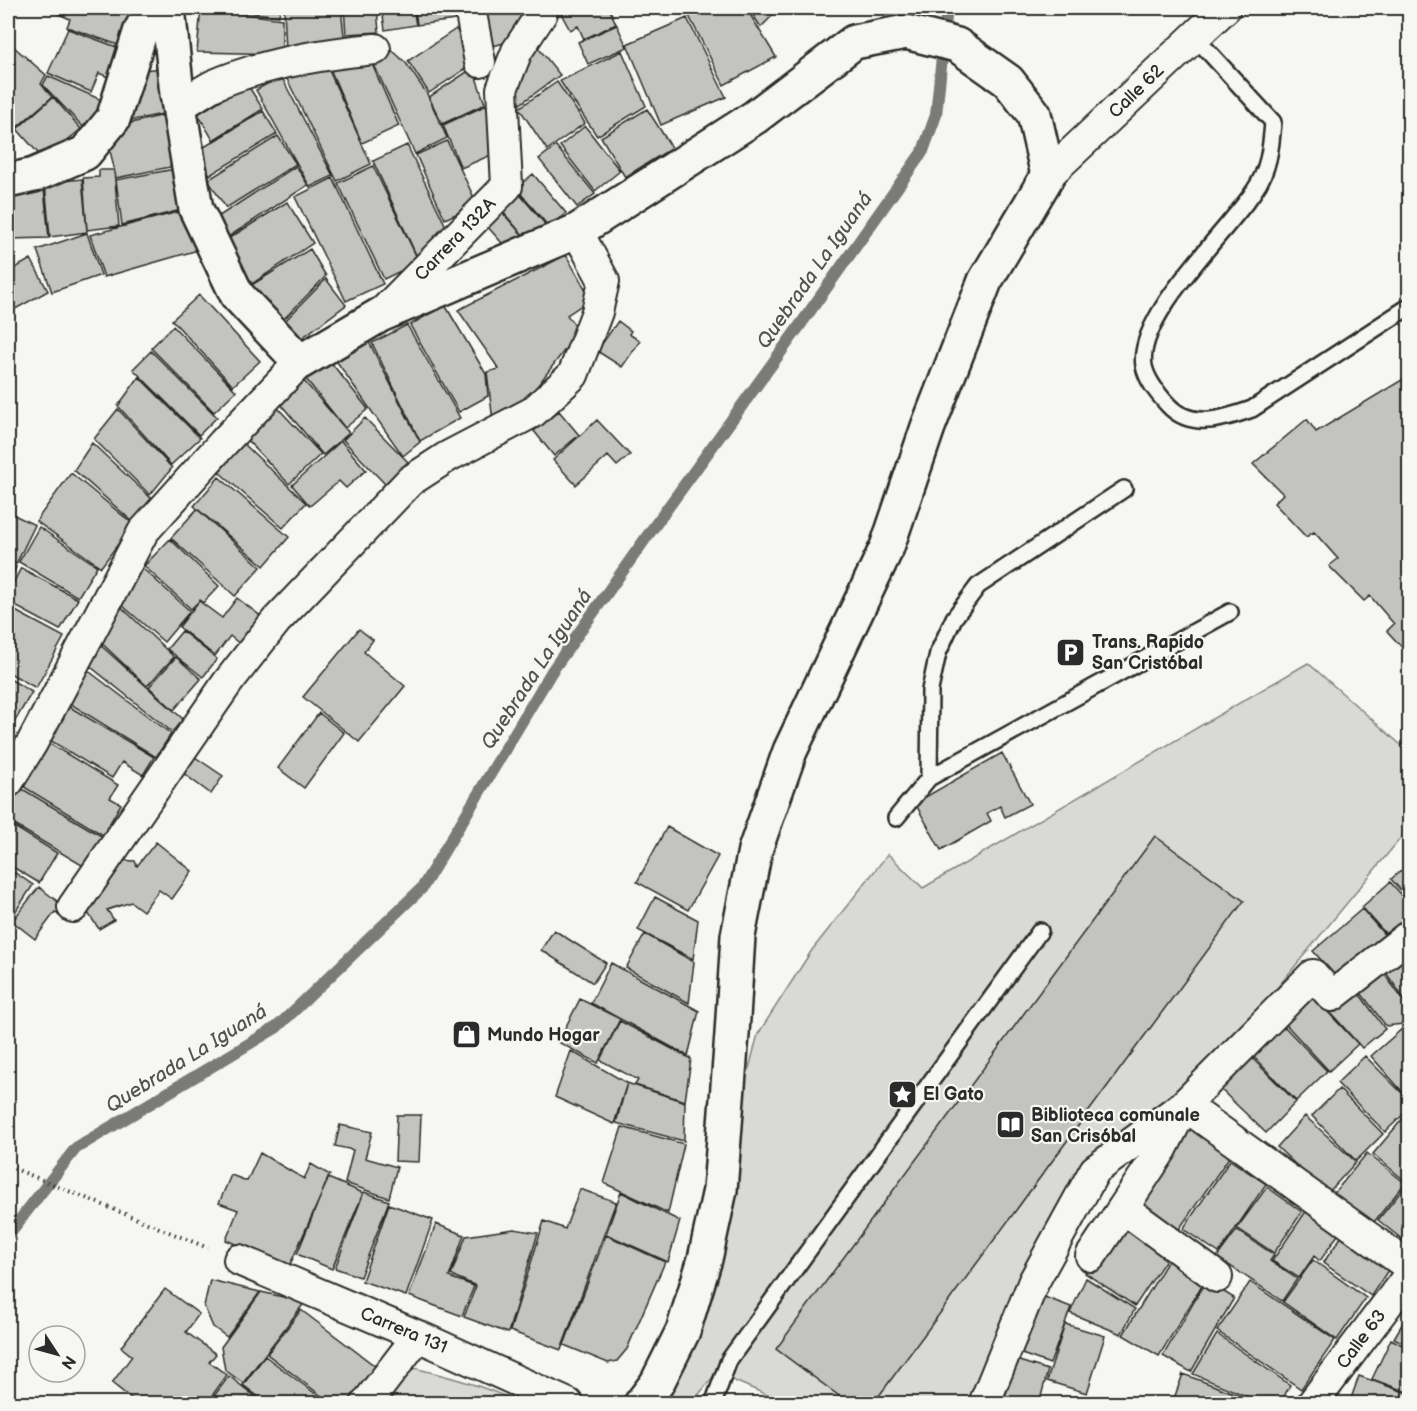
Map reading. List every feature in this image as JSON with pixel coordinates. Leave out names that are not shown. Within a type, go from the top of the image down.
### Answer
[{"type":"street","points":[[8,181],[34,175],[84,153],[92,144],[113,119],[141,30],[154,8]]},
{"type":"street","points":[[168,8],[179,107],[196,209],[237,295],[300,362]]},
{"type":"street","points":[[470,8],[480,62]]},
{"type":"street","name":"Calle 62","points":[[1048,175],[1225,8]]},
{"type":"street","name":"Carrera 132A","points":[[380,315],[507,186],[502,89],[517,51],[542,13]]},
{"type":"street","points":[[8,782],[32,743],[143,532],[223,442],[300,362],[380,315],[577,231],[755,117],[854,42],[906,32],[957,45],[1008,81],[1034,114],[1048,175],[985,281],[928,427],[887,547],[790,751],[755,850],[738,936],[720,1191],[705,1259],[683,1331],[657,1383],[641,1404]]},
{"type":"street","points":[[179,107],[212,86],[263,68],[340,52],[375,49]]},
{"type":"street","points":[[73,907],[228,682],[276,621],[410,481],[447,457],[533,412],[573,375],[597,312],[604,281],[577,231]]},
{"type":"street","points":[[984,1404],[1034,1281],[1095,1170],[1184,1104],[1313,975],[1332,996],[1410,935]]},
{"type":"street","points":[[1092,1256],[1162,1149],[1184,1104]]},
{"type":"street","points":[[1184,1104],[1410,1267]]},
{"type":"street","points":[[1123,1208],[1217,1277]]},
{"type":"street","name":"Carrera 131","points":[[239,1260],[418,1336],[568,1404]]},
{"type":"street","name":"Calle 63","points":[[1312,1404],[1410,1274]]},
{"type":"street","points":[[366,1404],[418,1336]]},
{"type":"lane","points":[[1194,36],[1273,122],[1270,158],[1255,190],[1175,288],[1147,339],[1144,366],[1155,391],[1174,411],[1197,421],[1227,418],[1252,409],[1410,306]]},
{"type":"lane","points":[[929,778],[930,690],[938,653],[954,618],[978,586],[1124,489]]},
{"type":"lane","points":[[896,818],[929,778],[1230,612]]},
{"type":"lane","points":[[713,1404],[729,1360],[1040,931]]},
{"type":"path","points":[[8,1166],[239,1260]]},
{"type":"shaded area","points":[[1308,663],[1409,752],[1409,828],[1196,1086],[1089,1164],[971,1403],[786,1403],[716,1373],[692,1403],[677,1403],[640,1382],[710,1255],[719,1182],[758,1034],[812,950],[888,854],[923,888]]},
{"type":"shaded area","points":[[398,1364],[475,1385],[519,1403],[368,1404]]},
{"type":"building","points":[[45,8],[119,8],[133,12],[124,47],[67,27],[70,19]]},
{"type":"building","points":[[201,8],[282,19],[282,54],[197,52]]},
{"type":"building","points":[[211,8],[280,8],[279,16]]},
{"type":"building","points":[[284,8],[341,8],[345,45],[286,51]]},
{"type":"building","points":[[344,8],[377,8],[379,32],[346,34]]},
{"type":"building","points":[[382,8],[413,8],[416,25],[385,30]]},
{"type":"building","points":[[415,8],[454,8],[455,20],[417,25]]},
{"type":"building","points":[[483,8],[538,8],[517,39],[490,47]]},
{"type":"building","points":[[558,8],[609,8],[616,24],[584,39],[578,26],[570,30]]},
{"type":"building","points":[[685,8],[746,8],[776,57],[724,85]]},
{"type":"building","points":[[748,8],[780,8],[761,27]]},
{"type":"building","points":[[687,18],[726,97],[661,125],[627,44]]},
{"type":"building","points":[[617,25],[627,47],[588,64],[578,42]]},
{"type":"building","points":[[68,29],[122,49],[110,78],[99,73],[91,92],[48,73]]},
{"type":"building","points":[[456,29],[477,61],[429,93],[408,61]]},
{"type":"building","points":[[532,40],[560,75],[520,104],[504,85]]},
{"type":"building","points":[[14,47],[46,75],[41,84],[52,97],[16,128],[8,116],[8,54]]},
{"type":"building","points":[[393,51],[406,63],[427,94],[447,138],[415,154],[372,60]]},
{"type":"building","points":[[622,51],[646,106],[597,136],[560,81]]},
{"type":"building","points":[[368,55],[399,126],[362,143],[331,71]]},
{"type":"building","points":[[326,64],[371,164],[337,181],[286,77]]},
{"type":"building","points":[[167,68],[167,113],[129,121],[140,70]]},
{"type":"building","points":[[473,68],[485,104],[442,124],[429,97]]},
{"type":"building","points":[[48,76],[106,102],[86,130],[43,85]]},
{"type":"building","points":[[281,76],[333,176],[310,187],[256,90]]},
{"type":"building","points":[[557,82],[585,123],[547,150],[519,108]]},
{"type":"building","points":[[247,84],[263,109],[213,140],[198,114]]},
{"type":"building","points":[[53,97],[81,129],[44,160],[17,129]]},
{"type":"building","points":[[489,104],[498,152],[461,168],[443,125]]},
{"type":"building","points":[[647,109],[672,148],[625,177],[601,137]]},
{"type":"building","points":[[263,111],[277,134],[210,175],[196,152]]},
{"type":"building","points":[[168,114],[175,166],[116,178],[110,150],[127,124]]},
{"type":"building","points":[[585,126],[620,171],[595,191],[560,146]]},
{"type":"building","points":[[278,136],[296,164],[226,208],[208,180]]},
{"type":"building","points":[[447,141],[477,204],[445,219],[416,155]]},
{"type":"building","points":[[407,145],[451,237],[418,259],[373,161]]},
{"type":"building","points":[[556,146],[595,194],[577,207],[539,159]]},
{"type":"building","points":[[296,166],[308,185],[222,241],[210,222]]},
{"type":"building","points":[[373,166],[419,262],[384,279],[338,183]]},
{"type":"building","points":[[175,169],[181,210],[122,225],[116,180]]},
{"type":"building","points":[[99,170],[114,170],[119,226],[87,230],[83,178],[99,177]]},
{"type":"building","points":[[533,174],[566,213],[549,227],[516,188]]},
{"type":"building","points":[[333,178],[383,284],[346,301],[295,197]]},
{"type":"building","points":[[82,179],[87,232],[50,237],[45,183]]},
{"type":"building","points":[[44,189],[49,238],[8,239],[10,192]]},
{"type":"building","points":[[516,190],[545,224],[527,240],[497,205]]},
{"type":"building","points":[[287,202],[313,243],[250,285],[223,242]]},
{"type":"building","points":[[182,211],[198,250],[104,277],[90,235]]},
{"type":"building","points":[[501,211],[525,238],[510,252],[486,225]]},
{"type":"building","points":[[87,233],[101,275],[52,292],[37,250]]},
{"type":"building","points":[[310,249],[326,276],[278,325],[250,286]]},
{"type":"building","points":[[566,255],[591,299],[567,315],[579,331],[523,405],[493,421],[487,372],[499,369],[458,310]]},
{"type":"building","points":[[31,259],[48,291],[8,313],[8,272]]},
{"type":"building","points":[[326,279],[346,305],[299,340],[283,323]]},
{"type":"building","points":[[199,295],[260,361],[233,386],[172,320]]},
{"type":"building","points":[[445,305],[486,374],[488,396],[459,412],[410,325]]},
{"type":"building","points":[[618,321],[631,331],[629,334],[640,341],[622,367],[597,351]]},
{"type":"building","points":[[407,325],[460,418],[420,441],[372,343]]},
{"type":"building","points":[[173,326],[236,391],[214,412],[151,348]]},
{"type":"building","points":[[368,340],[420,442],[403,456],[335,359]]},
{"type":"building","points":[[151,351],[217,417],[199,435],[133,369]]},
{"type":"building","points":[[329,360],[368,409],[345,428],[306,379]]},
{"type":"building","points":[[1410,375],[1410,656],[1387,631],[1394,624],[1370,596],[1364,601],[1329,566],[1338,559],[1314,532],[1306,537],[1274,503],[1283,494],[1253,464],[1307,419],[1316,432]]},
{"type":"building","points":[[139,377],[200,438],[171,465],[118,406]]},
{"type":"building","points":[[304,381],[349,433],[323,455],[279,402]]},
{"type":"building","points":[[275,405],[321,454],[289,484],[243,436]]},
{"type":"building","points":[[118,409],[172,468],[150,495],[94,439]]},
{"type":"building","points":[[559,411],[579,435],[554,456],[534,431]]},
{"type":"building","points":[[365,418],[408,462],[385,484],[343,440]]},
{"type":"building","points":[[597,420],[630,455],[617,466],[608,456],[576,485],[553,460]]},
{"type":"building","points":[[341,441],[366,470],[346,488],[339,481],[310,506],[292,485]]},
{"type":"building","points":[[92,443],[153,500],[134,523],[74,470]]},
{"type":"building","points":[[243,443],[306,503],[283,528],[219,472]]},
{"type":"building","points":[[71,473],[133,524],[101,567],[36,521]]},
{"type":"building","points":[[219,477],[289,537],[264,566],[194,506]]},
{"type":"building","points":[[197,509],[261,567],[235,596],[171,538]]},
{"type":"building","points":[[8,512],[35,525],[16,564],[8,561]]},
{"type":"building","points":[[39,527],[97,566],[78,597],[19,562]]},
{"type":"building","points":[[170,539],[219,586],[203,603],[200,600],[191,609],[144,566]]},
{"type":"building","points":[[8,563],[16,567],[8,584]]},
{"type":"building","points":[[141,567],[190,611],[164,642],[115,599]]},
{"type":"building","points":[[21,568],[78,599],[60,630],[8,602],[8,593]]},
{"type":"building","points":[[237,598],[262,617],[241,645],[230,636],[215,656],[179,627],[199,601],[222,618]]},
{"type":"building","points":[[115,601],[174,657],[147,686],[94,636]]},
{"type":"building","points":[[8,607],[64,637],[36,688],[8,672]]},
{"type":"building","points":[[359,629],[373,640],[364,652],[405,686],[359,742],[303,697]]},
{"type":"building","points":[[182,631],[217,659],[203,677],[167,649]]},
{"type":"building","points":[[98,643],[183,719],[172,732],[86,663]]},
{"type":"building","points":[[176,657],[201,679],[174,710],[149,687]]},
{"type":"building","points":[[86,669],[171,734],[156,757],[69,703]]},
{"type":"building","points":[[8,678],[32,692],[8,733]]},
{"type":"building","points":[[68,706],[154,757],[143,775],[122,762],[112,778],[48,739]]},
{"type":"building","points":[[319,713],[344,733],[304,788],[278,768]]},
{"type":"building","points":[[47,742],[118,785],[110,798],[121,804],[103,835],[21,785]]},
{"type":"building","points":[[1002,753],[1030,804],[1005,817],[1000,806],[987,813],[991,821],[941,850],[915,803]]},
{"type":"building","points":[[195,757],[223,776],[211,794],[183,773]]},
{"type":"building","points":[[19,787],[103,837],[85,867],[8,821],[8,807]]},
{"type":"building","points":[[8,823],[57,853],[39,883],[8,864]]},
{"type":"building","points":[[667,827],[718,856],[688,910],[637,882]]},
{"type":"building","name":"Biblioteca comunale San Crisóbal","points":[[1155,836],[1244,901],[873,1404],[850,1404],[776,1349]]},
{"type":"building","points":[[156,842],[192,871],[172,899],[159,890],[143,911],[131,902],[107,910],[114,920],[99,929],[83,906],[96,881],[117,872],[114,860],[135,861],[137,866]]},
{"type":"building","points":[[1410,863],[1410,901],[1391,879]]},
{"type":"building","points":[[8,868],[33,885],[8,923]]},
{"type":"building","points":[[1390,882],[1410,904],[1410,926],[1392,941],[1362,907]]},
{"type":"building","points":[[39,887],[66,908],[59,916],[55,912],[35,939],[12,921]]},
{"type":"building","points":[[655,897],[698,920],[693,959],[638,930]]},
{"type":"building","points":[[1362,909],[1389,940],[1341,982],[1313,951]]},
{"type":"building","points":[[554,930],[606,963],[593,983],[541,950]]},
{"type":"building","points":[[645,934],[694,962],[689,1003],[626,968]]},
{"type":"building","points":[[1410,952],[1410,1007],[1384,970]]},
{"type":"building","points":[[611,963],[699,1011],[688,1056],[591,1003]]},
{"type":"building","points":[[1382,971],[1410,1009],[1410,1019],[1403,1024],[1386,1026],[1358,989]]},
{"type":"building","points":[[1308,991],[1358,1044],[1329,1071],[1279,1017]]},
{"type":"building","points":[[1358,992],[1385,1029],[1362,1048],[1331,1013]]},
{"type":"building","points":[[580,999],[620,1019],[598,1063],[558,1042]]},
{"type":"building","points":[[620,1021],[691,1059],[685,1101],[635,1085],[638,1080],[600,1060]]},
{"type":"building","points":[[1279,1021],[1327,1071],[1296,1101],[1248,1051]]},
{"type":"building","points":[[1410,1022],[1410,1097],[1408,1098],[1371,1056]]},
{"type":"building","points":[[571,1051],[627,1083],[614,1124],[555,1097]]},
{"type":"building","points":[[1245,1051],[1296,1102],[1266,1133],[1214,1083]]},
{"type":"building","points":[[1365,1056],[1410,1101],[1410,1108],[1385,1132],[1337,1083]]},
{"type":"building","points":[[627,1083],[685,1102],[684,1141],[616,1123]]},
{"type":"building","points":[[1339,1089],[1383,1134],[1356,1161],[1312,1116]]},
{"type":"building","points":[[1410,1110],[1410,1185],[1373,1154]]},
{"type":"building","points":[[397,1115],[421,1115],[419,1162],[395,1161]]},
{"type":"building","points":[[1305,1116],[1356,1162],[1327,1194],[1277,1147]]},
{"type":"building","points":[[340,1125],[372,1132],[365,1158],[397,1167],[389,1198],[345,1183],[353,1150],[335,1146]]},
{"type":"building","points":[[1186,1126],[1230,1156],[1175,1235],[1132,1205]]},
{"type":"building","points":[[622,1127],[684,1144],[668,1213],[604,1183]]},
{"type":"building","points":[[260,1153],[304,1179],[311,1164],[330,1175],[289,1267],[226,1240],[238,1210],[219,1203],[231,1175],[247,1181]]},
{"type":"building","points":[[1367,1153],[1405,1183],[1370,1227],[1331,1197]]},
{"type":"building","points":[[1230,1160],[1266,1184],[1219,1253],[1183,1229]]},
{"type":"building","points":[[328,1178],[363,1193],[332,1269],[297,1254]]},
{"type":"building","points":[[1406,1185],[1410,1188],[1408,1244],[1378,1220]]},
{"type":"building","points":[[1267,1187],[1302,1212],[1274,1253],[1237,1228]]},
{"type":"building","points":[[580,1189],[616,1202],[561,1350],[510,1331],[544,1221],[565,1229]]},
{"type":"building","points":[[364,1192],[389,1201],[360,1277],[335,1268]]},
{"type":"building","points":[[621,1192],[680,1221],[668,1262],[606,1234]]},
{"type":"building","points":[[389,1204],[433,1220],[406,1296],[362,1281]]},
{"type":"building","points":[[1311,1204],[1344,1226],[1320,1261],[1314,1256],[1299,1278],[1272,1261]]},
{"type":"building","points":[[1121,1219],[1171,1252],[1135,1306],[1085,1273]]},
{"type":"building","points":[[436,1224],[464,1235],[449,1277],[474,1286],[462,1316],[409,1296]]},
{"type":"building","points":[[514,1229],[538,1233],[508,1333],[464,1317],[476,1286],[451,1275],[466,1236]]},
{"type":"building","points":[[1237,1230],[1274,1255],[1270,1261],[1297,1279],[1282,1301],[1217,1257]]},
{"type":"building","points":[[1346,1230],[1394,1261],[1371,1296],[1323,1263]]},
{"type":"building","points":[[606,1235],[665,1262],[627,1349],[617,1361],[608,1363],[564,1345]]},
{"type":"building","points":[[1169,1259],[1205,1281],[1159,1356],[1123,1335]]},
{"type":"building","points":[[1313,1260],[1366,1298],[1337,1340],[1283,1302]]},
{"type":"building","points":[[1086,1278],[1135,1309],[1121,1334],[1070,1313]]},
{"type":"building","points":[[210,1280],[260,1292],[227,1337],[213,1327],[204,1306]]},
{"type":"building","points":[[1206,1281],[1234,1298],[1191,1372],[1163,1356]]},
{"type":"building","points":[[1250,1282],[1335,1340],[1301,1389],[1217,1331]]},
{"type":"building","points":[[165,1289],[199,1314],[186,1332],[216,1354],[209,1362],[227,1375],[206,1404],[138,1404],[112,1383],[132,1356],[121,1347]]},
{"type":"building","points":[[261,1292],[305,1302],[243,1383],[225,1370],[221,1347]]},
{"type":"building","points":[[1039,1295],[1071,1307],[1050,1364],[1019,1353]]},
{"type":"building","points":[[301,1310],[379,1369],[354,1404],[332,1404],[267,1354]]},
{"type":"building","points":[[1410,1311],[1410,1346],[1394,1338]]},
{"type":"building","points":[[1065,1324],[1105,1336],[1087,1393],[1047,1381]]},
{"type":"building","points":[[1217,1334],[1290,1385],[1280,1404],[1266,1404],[1193,1374]]},
{"type":"building","points":[[1391,1339],[1410,1349],[1410,1393],[1372,1379]]},
{"type":"building","points":[[265,1356],[329,1404],[268,1404],[243,1385]]},
{"type":"building","points":[[1016,1360],[1048,1370],[1039,1404],[1003,1404]]},
{"type":"building","points":[[1183,1374],[1263,1404],[1172,1404]]},
{"type":"building","points":[[229,1376],[265,1404],[208,1404]]},
{"type":"building","points":[[1359,1376],[1410,1394],[1410,1404],[1349,1404]]},
{"type":"waterway","name":"Quebrada La Iguaná","points":[[8,1235],[76,1148],[277,1027],[422,888],[552,671],[923,151],[936,115],[947,8]]},
{"type":"place","name":"Trans. Rapido San Cristóbal","points":[[1071,652]]},
{"type":"place","name":"Mundo Hogar","points":[[466,1035]]},
{"type":"place","name":"El Gato","points":[[902,1094]]},
{"type":"place","name":"Biblioteca comunale San Crisóbal","points":[[1010,1125]]}]
